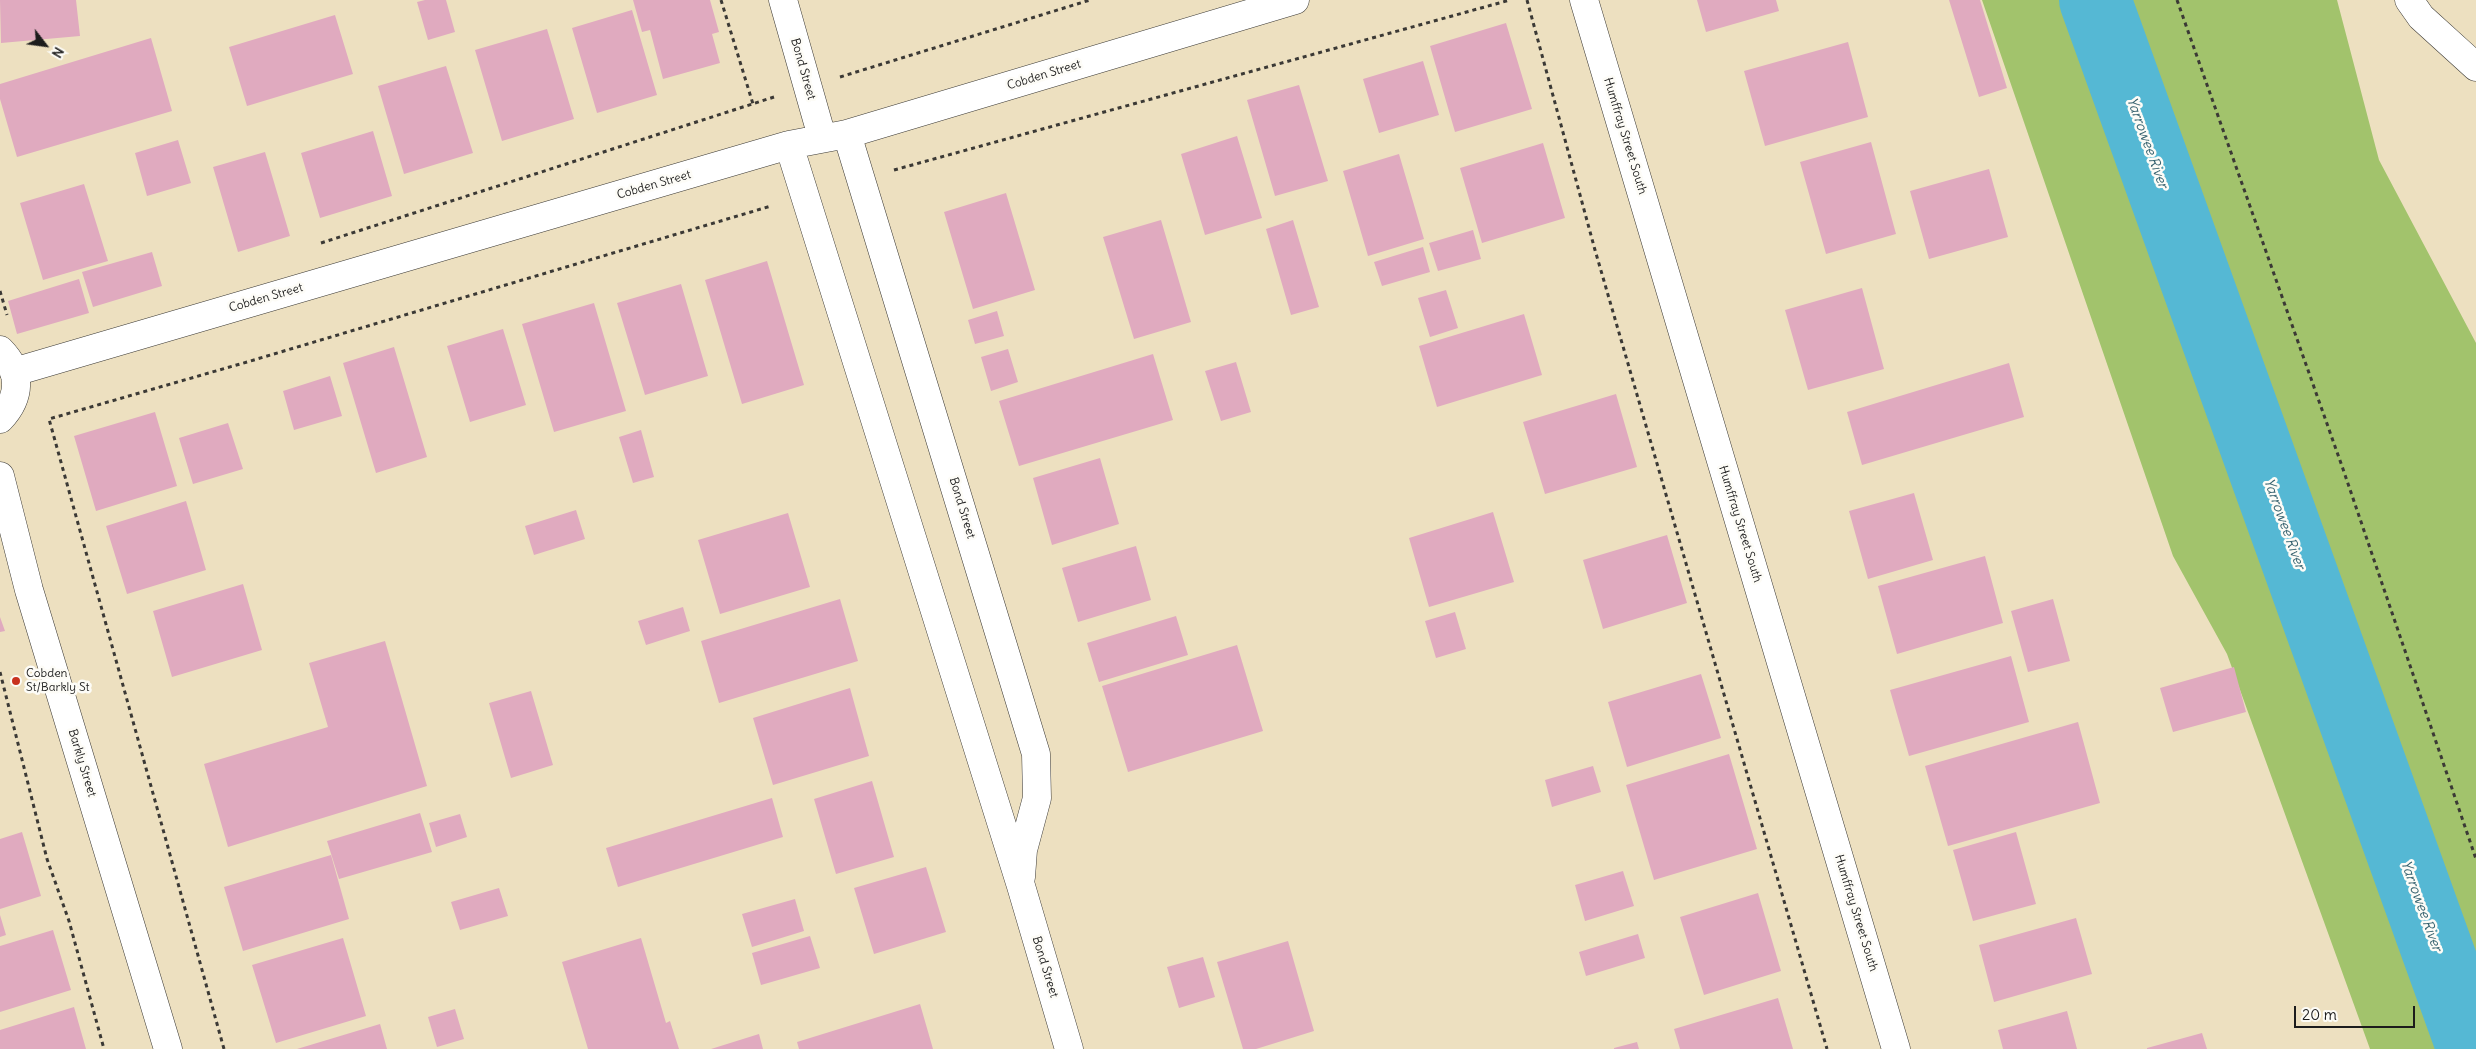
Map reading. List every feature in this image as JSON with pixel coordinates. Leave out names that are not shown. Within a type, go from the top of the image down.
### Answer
[{"type":"street","name":"Bond Street","points":[[783,0],[808,87],[861,180],[1036,754],[1037,798],[1023,850],[1021,886]]},
{"type":"street","name":"Cobden Street","points":[[7,361],[789,145],[835,136],[1295,0]]},
{"type":"street","name":"Humffray Street South","points":[[1584,0],[1896,1049]]},
{"type":"street","points":[[2409,0],[2421,17],[2476,67]]},
{"type":"street","name":"Bond Street","points":[[789,145],[1021,886],[1069,1049]]},
{"type":"street","points":[[0,419],[10,409],[16,396],[16,380],[7,361]]},
{"type":"street","name":"Barkly Street","points":[[0,476],[29,590],[168,1049]]},
{"type":"path","points":[[721,0],[753,104]]},
{"type":"path","points":[[317,244],[753,104],[1090,0]]},
{"type":"path","points":[[861,180],[1510,0]]},
{"type":"path","points":[[1527,0],[1595,250],[1827,1049]]},
{"type":"path","points":[[2177,0],[2340,459],[2476,859]]},
{"type":"path","points":[[224,1049],[49,418],[257,359],[805,196]]},
{"type":"path","points":[[0,672],[47,859],[69,921],[104,1049]]},
{"type":"green space","points":[[1982,0],[2337,0],[2379,160],[2476,343],[2476,1049],[2370,1049],[2227,654],[2173,556]]},
{"type":"building","points":[[0,0],[76,0],[80,36],[1,43]]},
{"type":"building","points":[[446,0],[455,32],[428,40],[417,2]]},
{"type":"building","points":[[633,0],[710,0],[719,32],[712,34],[720,63],[663,79],[650,30],[642,32]]},
{"type":"building","points":[[1697,0],[1776,0],[1779,11],[1706,32]]},
{"type":"building","points":[[1949,0],[1980,0],[2007,88],[1979,97]]},
{"type":"building","points":[[632,10],[657,95],[597,113],[572,28]]},
{"type":"building","points":[[335,15],[353,74],[247,106],[229,47]]},
{"type":"building","points":[[1506,23],[1532,109],[1455,132],[1430,46]]},
{"type":"building","points":[[547,29],[574,119],[502,141],[475,50]]},
{"type":"building","points":[[151,38],[172,111],[17,157],[0,99],[0,84]]},
{"type":"building","points":[[1848,42],[1868,117],[1765,146],[1744,71]]},
{"type":"building","points":[[1423,61],[1439,115],[1379,133],[1363,79]]},
{"type":"building","points":[[446,66],[473,153],[404,174],[378,86]]},
{"type":"building","points":[[1299,85],[1328,181],[1275,196],[1247,100]]},
{"type":"building","points":[[373,131],[392,196],[320,218],[301,153]]},
{"type":"building","points":[[1237,136],[1262,218],[1205,235],[1181,154]]},
{"type":"building","points":[[178,140],[191,183],[147,196],[135,153]]},
{"type":"building","points":[[1871,142],[1896,234],[1826,254],[1800,162]]},
{"type":"building","points":[[1543,143],[1565,218],[1482,243],[1460,168]]},
{"type":"building","points":[[265,152],[290,236],[238,252],[213,167]]},
{"type":"building","points":[[1399,154],[1424,239],[1368,256],[1343,171]]},
{"type":"building","points":[[1989,169],[2008,237],[1929,259],[1910,191]]},
{"type":"building","points":[[84,184],[108,261],[43,280],[20,203]]},
{"type":"building","points":[[1006,193],[1035,290],[973,309],[944,212]]},
{"type":"building","points":[[1161,220],[1191,322],[1134,339],[1103,237]]},
{"type":"building","points":[[1293,220],[1319,307],[1291,315],[1266,229]]},
{"type":"building","points":[[1473,230],[1481,259],[1438,271],[1429,243]]},
{"type":"building","points":[[1423,247],[1430,272],[1382,286],[1374,262]]},
{"type":"building","points":[[152,252],[162,286],[93,307],[82,272]]},
{"type":"building","points":[[767,261],[804,385],[742,404],[705,280]]},
{"type":"building","points":[[79,279],[89,313],[17,334],[8,301]]},
{"type":"building","points":[[681,284],[708,376],[645,395],[617,303]]},
{"type":"building","points":[[1862,288],[1884,369],[1808,390],[1785,310]]},
{"type":"building","points":[[1446,290],[1458,328],[1430,337],[1418,298]]},
{"type":"building","points":[[594,303],[626,411],[554,432],[522,324]]},
{"type":"building","points":[[997,311],[1004,336],[975,344],[968,320]]},
{"type":"building","points":[[1524,314],[1542,375],[1437,407],[1419,346]]},
{"type":"building","points":[[503,329],[526,405],[470,422],[447,346]]},
{"type":"building","points":[[394,347],[427,457],[376,473],[343,363]]},
{"type":"building","points":[[1008,349],[1018,382],[991,391],[981,357]]},
{"type":"building","points":[[1153,354],[1173,420],[1019,466],[999,401]]},
{"type":"building","points":[[1236,362],[1251,412],[1221,421],[1205,371]]},
{"type":"building","points":[[2009,363],[2024,417],[1862,465],[1847,412]]},
{"type":"building","points":[[330,376],[342,416],[294,430],[283,391]]},
{"type":"building","points":[[1616,394],[1637,467],[1545,494],[1523,422]]},
{"type":"building","points":[[155,412],[177,486],[96,511],[74,436]]},
{"type":"building","points":[[228,423],[243,469],[193,484],[179,438]]},
{"type":"building","points":[[641,430],[654,477],[633,483],[619,437]]},
{"type":"building","points":[[1100,458],[1119,524],[1052,545],[1033,478]]},
{"type":"building","points":[[1914,493],[1933,560],[1868,579],[1849,511]]},
{"type":"building","points":[[186,501],[206,570],[127,594],[106,526]]},
{"type":"building","points":[[576,510],[585,539],[534,555],[525,526]]},
{"type":"building","points":[[1493,512],[1514,582],[1429,607],[1409,538]]},
{"type":"building","points":[[788,513],[810,587],[720,614],[698,540]]},
{"type":"building","points":[[1667,535],[1687,603],[1603,629],[1583,560]]},
{"type":"building","points":[[1136,546],[1151,600],[1078,622],[1062,568]]},
{"type":"building","points":[[1985,556],[2003,623],[1897,654],[1878,586]]},
{"type":"building","points":[[243,584],[262,650],[172,677],[153,611]]},
{"type":"building","points":[[840,599],[858,661],[719,703],[701,641]]},
{"type":"building","points":[[2053,599],[2070,661],[2028,672],[2011,611]]},
{"type":"building","points":[[683,607],[690,631],[646,645],[638,621]]},
{"type":"building","points":[[1455,612],[1466,649],[1436,658],[1425,621]]},
{"type":"building","points":[[1176,616],[1188,655],[1099,682],[1087,643]]},
{"type":"building","points":[[0,617],[5,631],[0,632]]},
{"type":"building","points":[[385,641],[427,786],[228,847],[204,764],[328,727],[309,663]]},
{"type":"building","points":[[1237,645],[1263,731],[1128,772],[1102,686]]},
{"type":"building","points":[[2011,656],[2029,722],[1909,756],[1890,690]]},
{"type":"building","points":[[2234,667],[2246,712],[2173,732],[2160,688]]},
{"type":"building","points":[[1701,674],[1721,738],[1627,767],[1608,702]]},
{"type":"building","points":[[850,688],[869,756],[773,785],[753,718]]},
{"type":"building","points":[[531,691],[553,765],[511,778],[489,703]]},
{"type":"building","points":[[2078,722],[2100,803],[1948,846],[1925,766]]},
{"type":"building","points":[[1729,754],[1757,849],[1654,880],[1626,785]]},
{"type":"building","points":[[1593,766],[1601,792],[1552,807],[1545,780]]},
{"type":"building","points":[[872,781],[894,857],[836,874],[814,799]]},
{"type":"building","points":[[772,798],[783,837],[618,887],[606,848]]},
{"type":"building","points":[[420,813],[432,852],[339,879],[327,841]]},
{"type":"building","points":[[460,814],[467,837],[436,847],[429,823]]},
{"type":"building","points":[[22,832],[41,896],[0,909],[0,839]]},
{"type":"building","points":[[2016,832],[2036,904],[1973,921],[1953,850]]},
{"type":"building","points":[[331,855],[349,919],[243,951],[224,887]]},
{"type":"building","points":[[926,867],[946,932],[874,954],[854,888]]},
{"type":"building","points":[[1623,871],[1634,906],[1585,921],[1575,885]]},
{"type":"building","points":[[499,888],[508,916],[460,930],[451,902]]},
{"type":"building","points":[[1758,893],[1781,971],[1704,995],[1680,917]]},
{"type":"building","points":[[795,899],[804,931],[752,947],[742,914]]},
{"type":"building","points":[[0,915],[6,935],[0,937]]},
{"type":"building","points":[[2076,918],[2092,974],[1994,1002],[1979,945]]},
{"type":"building","points":[[53,930],[71,990],[0,1012],[0,946]]},
{"type":"building","points":[[1638,934],[1645,958],[1586,976],[1579,952]]},
{"type":"building","points":[[810,936],[820,968],[761,985],[752,953]]},
{"type":"building","points":[[343,938],[366,1016],[276,1043],[252,965]]},
{"type":"building","points":[[641,938],[666,1023],[670,1021],[679,1049],[588,1049],[562,962]]},
{"type":"building","points":[[1288,941],[1314,1031],[1256,1049],[1243,1049],[1217,962]]},
{"type":"building","points":[[1203,957],[1215,997],[1179,1008],[1167,967]]},
{"type":"building","points":[[1778,998],[1793,1049],[1680,1049],[1674,1029]]},
{"type":"building","points":[[920,1004],[933,1049],[799,1049],[797,1042]]},
{"type":"building","points":[[74,1007],[86,1049],[0,1049],[0,1030]]},
{"type":"building","points":[[455,1009],[464,1039],[437,1047],[428,1017]]},
{"type":"building","points":[[2067,1011],[2077,1049],[2003,1049],[1998,1030]]},
{"type":"building","points":[[380,1024],[387,1049],[297,1049]]},
{"type":"building","points":[[2202,1033],[2207,1049],[2147,1049],[2147,1048]]},
{"type":"building","points":[[759,1034],[763,1049],[711,1049]]},
{"type":"building","points":[[1637,1042],[1639,1049],[1614,1049],[1614,1048]]},
{"type":"waterway","name":"Yarrowee River","points":[[2095,0],[2473,1049]]},
{"type":"place","name":"Cobden St/Barkly St","points":[[16,681]]}]
